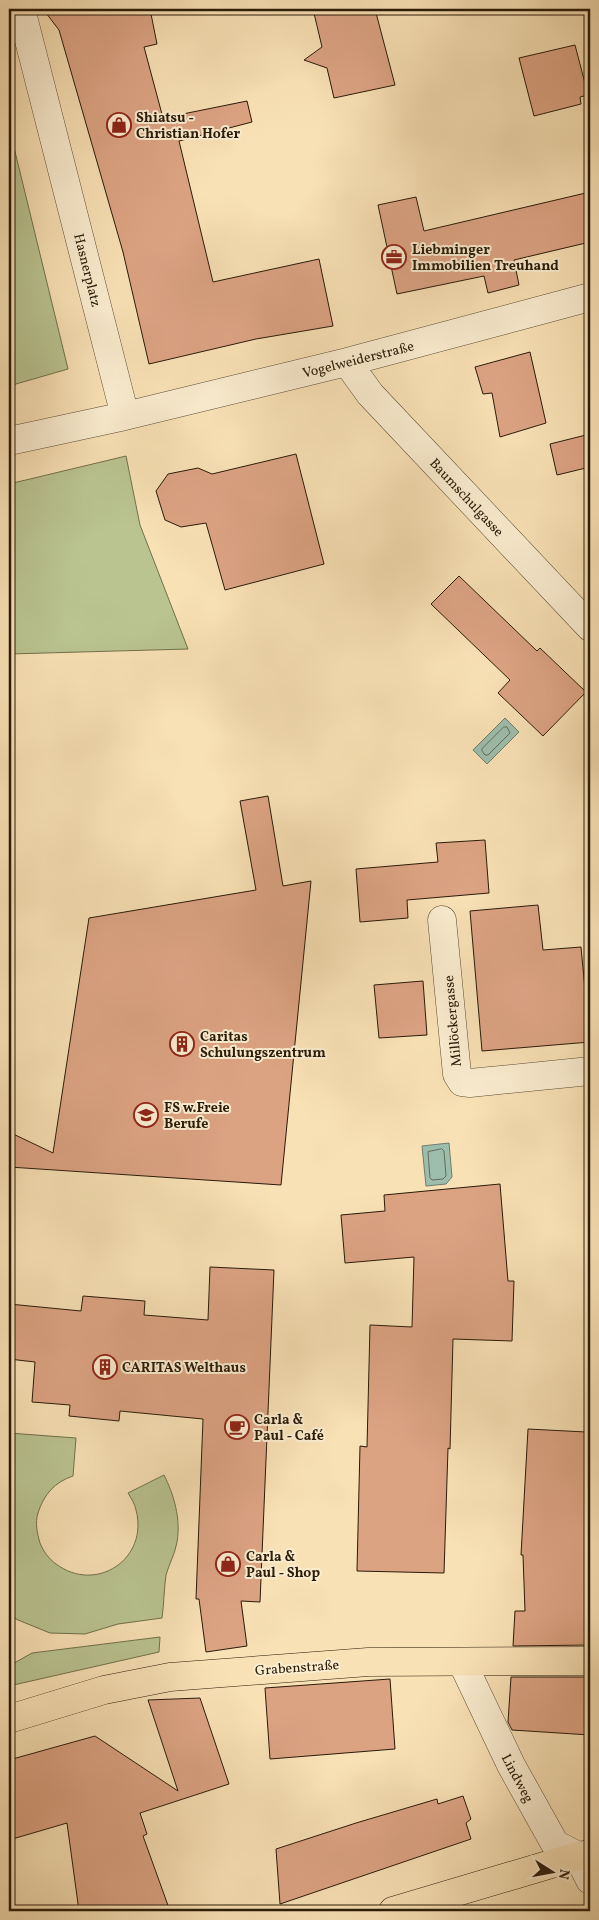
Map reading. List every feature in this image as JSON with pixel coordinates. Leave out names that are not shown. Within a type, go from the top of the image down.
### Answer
[{"type":"main road","name":"Grabenstraße","points":[[9,1719],[104,1690],[170,1677],[368,1662],[590,1661]]},
{"type":"main road","points":[[394,1911],[584,1855]]},
{"type":"street","name":"Hasnerplatz","points":[[21,9],[125,416]]},
{"type":"street","name":"Vogelweiderstraße","points":[[125,416],[348,362],[590,296]]},
{"type":"street","name":"Baumschulgasse","points":[[348,362],[370,394],[590,627]]},
{"type":"street","points":[[9,441],[125,416]]},
{"type":"street","name":"Millöckergasse","points":[[442,920],[457,1074],[462,1082],[470,1083],[590,1071]]},
{"type":"street","name":"Lindweg","points":[[462,1662],[511,1766],[555,1844],[584,1855]]},
{"type":"street","points":[[584,1855],[590,1880]]},
{"type":"green space","points":[[9,127],[68,369],[9,386]]},
{"type":"green space","points":[[126,456],[140,525],[188,649],[9,654],[9,484]]},
{"type":"green space","points":[[9,1433],[76,1438],[73,1476],[56,1485],[51,1490],[40,1506],[37,1520],[41,1546],[51,1560],[71,1572],[87,1575],[102,1573],[116,1567],[127,1557],[135,1543],[138,1528],[133,1501],[128,1493],[164,1475],[176,1507],[178,1533],[175,1551],[166,1575],[162,1618],[118,1624],[85,1634],[50,1633],[9,1615]]},
{"type":"green space","points":[[160,1637],[159,1652],[9,1686],[9,1666],[32,1653]]},
{"type":"water","points":[[505,718],[519,732],[487,764],[473,750]]},
{"type":"water","points":[[449,1143],[452,1177],[446,1184],[426,1186],[422,1146]]},
{"type":"building","points":[[43,9],[150,9],[157,44],[144,47],[163,118],[247,101],[252,122],[179,141],[213,282],[319,259],[333,326],[256,339],[149,364],[123,252],[59,30]]},
{"type":"building","points":[[313,9],[375,9],[395,85],[334,98],[327,68],[304,60],[322,47]]},
{"type":"building","points":[[575,45],[588,95],[580,97],[581,104],[534,116],[519,58]]},
{"type":"building","points":[[590,192],[590,242],[514,260],[519,285],[488,293],[484,276],[397,294],[378,205],[416,197],[424,231]]},
{"type":"building","points":[[530,352],[546,423],[500,437],[492,393],[483,394],[475,367]]},
{"type":"building","points":[[590,434],[590,467],[557,475],[550,444]]},
{"type":"building","points":[[296,454],[324,564],[225,590],[206,523],[181,527],[165,520],[156,491],[168,474],[198,468],[212,474]]},
{"type":"building","points":[[459,576],[537,651],[540,648],[586,692],[543,736],[498,693],[510,680],[431,604]]},
{"type":"building","name":"Caritas Schulungszentrum","points":[[268,796],[283,886],[311,881],[281,1185],[9,1167],[9,1132],[53,1153],[89,918],[256,890],[240,801]]},
{"type":"building","points":[[485,840],[489,893],[407,900],[408,918],[360,922],[356,869],[438,862],[436,843]]},
{"type":"building","points":[[538,905],[543,950],[581,947],[590,1042],[482,1051],[470,911]]},
{"type":"building","points":[[423,981],[427,1035],[379,1038],[374,985]]},
{"type":"building","points":[[500,1184],[508,1281],[514,1281],[512,1341],[453,1339],[444,1573],[357,1571],[360,1446],[367,1447],[370,1325],[412,1327],[414,1257],[345,1263],[341,1215],[385,1211],[384,1195]]},
{"type":"building","points":[[210,1267],[274,1270],[260,1602],[241,1601],[247,1646],[206,1652],[199,1599],[196,1599],[203,1419],[120,1411],[119,1421],[69,1416],[70,1405],[32,1402],[35,1362],[9,1359],[9,1304],[81,1311],[83,1296],[145,1301],[144,1315],[208,1320]]},
{"type":"building","points":[[528,1429],[586,1432],[585,1441],[590,1442],[590,1645],[513,1646],[515,1611],[525,1611],[523,1555],[521,1555]]},
{"type":"building","points":[[511,1677],[590,1677],[590,1735],[512,1730],[508,1722]]},
{"type":"building","points":[[390,1679],[395,1749],[270,1759],[265,1688]]},
{"type":"building","points":[[200,1698],[229,1784],[140,1813],[147,1834],[143,1836],[170,1911],[79,1911],[67,1823],[9,1840],[9,1760],[95,1736],[178,1791],[148,1700]]},
{"type":"building","points":[[463,1796],[471,1819],[466,1823],[471,1839],[280,1904],[276,1849],[437,1799],[438,1804]]},
{"type":"place","name":"Shiatsu - Christian Hofer","points":[[119,125]]},
{"type":"place","name":"Liebminger Immobilien Treuhand","points":[[394,257]]},
{"type":"place","name":"Caritas Schulungszentrum","points":[[182,1044]]},
{"type":"place","name":"FS w.Freie Berufe","points":[[146,1115]]},
{"type":"place","name":"CARITAS Welthaus","points":[[105,1367]]},
{"type":"place","name":"Carla & Paul - Café","points":[[237,1427]]},
{"type":"place","name":"Carla & Paul - Shop","points":[[228,1564]]}]
